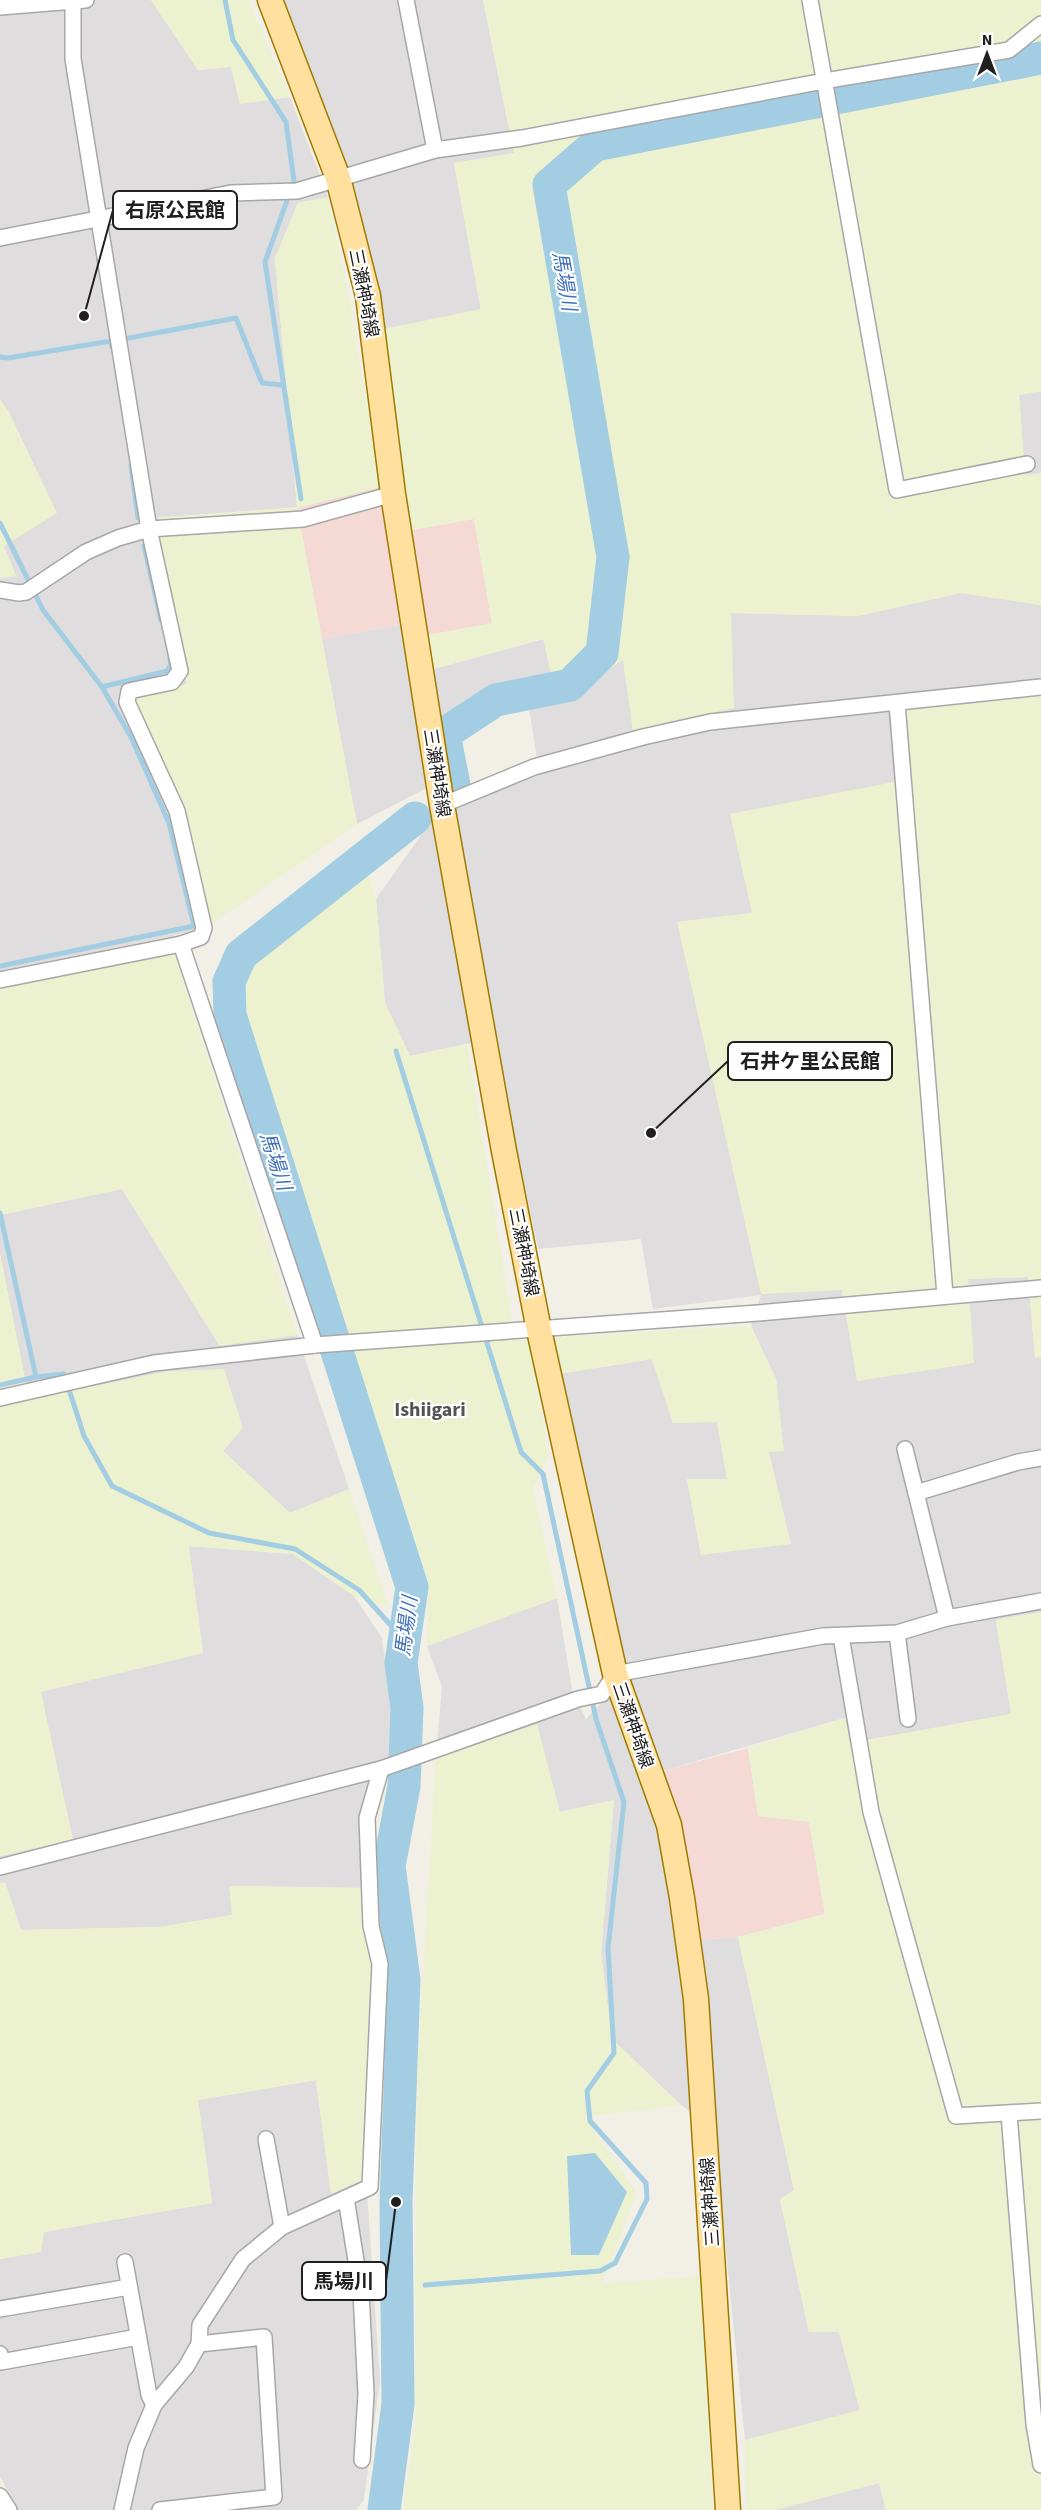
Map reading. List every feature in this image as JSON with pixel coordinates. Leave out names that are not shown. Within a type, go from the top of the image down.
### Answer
[{"type":"main road","name":"三瀬神埼線","points":[[270,0],[338,178],[368,296],[393,494],[442,805],[504,1151],[608,1684],[669,1825],[696,1999],[728,2510]]},
{"type":"street","points":[[406,0],[435,150]]},
{"type":"street","points":[[810,0],[897,490],[1027,464]]},
{"type":"street","points":[[0,7],[78,1],[73,59],[149,529],[180,671],[172,682],[129,691],[127,702],[177,811],[204,928],[201,937],[181,944],[0,980]]},
{"type":"street","points":[[0,238],[231,194],[276,194],[297,191],[435,150],[522,138],[824,81],[1009,50],[1041,24]]},
{"type":"street","points":[[0,590],[19,593],[33,588],[86,552],[118,538],[149,529],[303,519],[393,494]]},
{"type":"street","points":[[442,805],[534,767],[643,737],[710,722],[1041,687]]},
{"type":"street","points":[[897,703],[945,1295]]},
{"type":"street","points":[[181,944],[315,1345]]},
{"type":"street","points":[[0,1398],[154,1363],[315,1345],[758,1313],[1041,1288]]},
{"type":"street","points":[[905,1449],[947,1618]]},
{"type":"street","points":[[916,1493],[1018,1462],[1041,1458]]},
{"type":"street","points":[[0,1867],[381,1769],[578,1699],[608,1684],[823,1636],[897,1634],[947,1618],[1041,1601]]},
{"type":"street","points":[[897,1634],[908,1719]]},
{"type":"street","points":[[841,1636],[871,1812],[956,2116],[1041,2111]]},
{"type":"street","points":[[122,2510],[136,2448],[154,2405],[186,2367],[199,2344],[200,2325],[243,2259],[282,2227],[370,2187],[380,1964],[371,1926],[367,1818],[381,1769]]},
{"type":"street","points":[[1009,2114],[1034,2424],[1041,2465]]},
{"type":"street","points":[[266,2139],[282,2227]]},
{"type":"street","points":[[346,2198],[361,2292],[366,2394],[362,2460]]},
{"type":"street","points":[[125,2262],[149,2395],[154,2405]]},
{"type":"street","points":[[0,2309],[129,2287]]},
{"type":"street","points":[[0,2354],[1,2362],[138,2337]]},
{"type":"street","points":[[160,2510],[274,2496],[264,2337],[199,2344]]},
{"type":"street","points":[[0,2496],[9,2510]]},
{"type":"shaded area","points":[[0,0],[151,0],[198,70],[231,67],[240,104],[290,97],[328,197],[298,203],[275,258],[297,508],[154,518],[187,684],[134,699],[210,925],[169,937],[0,971],[0,578],[16,576],[4,546],[10,414],[0,399]]},
{"type":"shaded area","points":[[283,0],[483,0],[514,153],[454,163],[481,310],[384,329],[347,164]]},
{"type":"shaded area","points":[[1041,391],[1041,473],[1025,476],[1019,395]]},
{"type":"shaded area","points":[[403,481],[474,519],[492,624],[428,635],[425,620],[322,639],[297,508]]},
{"type":"shaded area","points":[[961,593],[1041,605],[1041,691],[909,779],[752,913],[677,922],[842,1290],[857,1380],[968,1279],[1028,1277],[1035,1357],[1041,1357],[1041,1612],[996,1620],[1011,1714],[850,1743],[844,1718],[659,1772],[699,1940],[738,1937],[794,2190],[780,2200],[809,2332],[839,2331],[860,2411],[745,2440],[714,2130],[681,2105],[612,2039],[601,1953],[614,1800],[559,1812],[436,1757],[442,1687],[427,1646],[557,1598],[572,1690],[586,1719],[625,1678],[558,1374],[652,1359],[673,1423],[717,1421],[727,1479],[687,1479],[701,1555],[769,1451],[783,1451],[776,1379],[751,1326],[761,1295],[653,1309],[641,1239],[538,1249],[494,1038],[410,1056],[385,1003],[376,899],[431,821],[539,771],[528,701],[499,705],[440,741],[446,778],[357,824],[322,639],[426,620],[434,669],[544,639],[556,696],[578,690],[623,659],[633,730],[731,613],[858,616]]},
{"type":"shaded area","points":[[122,1189],[219,1345],[297,1335],[349,1489],[290,1513],[223,1451],[242,1428],[170,1371],[29,1399],[0,1254],[0,1215]]},
{"type":"shaded area","points":[[188,1546],[293,1554],[354,1596],[382,1638],[395,1739],[361,1843],[365,1888],[230,1886],[232,1915],[160,1927],[21,1930],[5,1883],[0,1883],[0,1856],[73,1840],[40,1692],[203,1653]]},
{"type":"shaded area","points":[[748,1748],[758,1816],[809,1821],[825,1914],[738,1937],[699,1940],[659,1772]]},
{"type":"shaded area","points":[[316,2080],[331,2194],[366,2178],[380,2381],[364,2500],[356,2510],[18,2510],[0,2476],[0,2259],[41,2252],[43,2232],[212,2203],[198,2100]]},
{"type":"shaded area","points":[[879,2483],[886,2510],[775,2510]]},
{"type":"green space","points":[[151,0],[248,0],[290,97],[240,104],[231,67],[198,70]]},
{"type":"green space","points":[[483,0],[1041,0],[1041,391],[1019,395],[1025,475],[1041,473],[1041,605],[961,593],[858,616],[731,613],[734,708],[633,731],[623,660],[578,690],[556,696],[543,639],[433,669],[428,635],[492,623],[474,519],[413,530],[403,481],[384,329],[481,309],[454,163],[514,153]]},
{"type":"green space","points":[[328,197],[351,308],[380,487],[297,508],[357,824],[210,925],[133,700],[187,684],[154,518],[297,507],[275,258],[298,203]]},
{"type":"green space","points":[[0,399],[10,414],[57,513],[4,546],[16,576],[0,578]]},
{"type":"green space","points":[[1041,691],[1041,1357],[1035,1358],[1028,1277],[968,1279],[974,1363],[857,1381],[842,1290],[761,1294],[677,922],[752,913],[730,814],[909,779],[905,708]]},
{"type":"green space","points":[[367,872],[376,899],[385,1003],[410,1056],[467,1044],[515,1340],[751,1326],[776,1379],[784,1451],[769,1452],[791,1544],[701,1555],[687,1479],[727,1479],[717,1422],[673,1423],[652,1359],[558,1374],[534,1374],[549,1455],[533,1488],[557,1598],[427,1646],[428,1581],[239,997],[257,949]]},
{"type":"green space","points":[[169,937],[297,1335],[220,1346],[122,1189],[0,1215],[0,971]]},
{"type":"green space","points":[[0,1254],[29,1399],[170,1371],[224,1369],[243,1428],[223,1451],[290,1513],[349,1489],[389,1607],[354,1596],[293,1554],[189,1546],[203,1653],[41,1692],[73,1840],[0,1856]]},
{"type":"green space","points":[[1041,1612],[1041,2510],[886,2510],[879,2483],[775,2510],[746,2510],[745,2440],[860,2410],[839,2332],[809,2332],[780,2199],[794,2190],[738,1937],[825,1914],[809,1822],[758,1816],[748,1748],[845,1718],[850,1743],[1011,1714],[996,1620]]},
{"type":"green space","points":[[537,1724],[560,1812],[614,1800],[601,1953],[612,2039],[681,2105],[584,2117],[637,2193],[601,2284],[700,2276],[713,2510],[403,2510],[415,2429],[417,2077],[436,1757]]},
{"type":"green space","points":[[5,1882],[21,1930],[160,1927],[232,1915],[229,1886],[365,1888],[374,1967],[366,2178],[331,2194],[316,2080],[198,2100],[212,2203],[44,2232],[41,2252],[0,2259],[0,1883]]},
{"type":"water","points":[[595,2153],[627,2192],[599,2255],[571,2255],[567,2156]]},
{"type":"waterway","points":[[225,0],[233,40],[286,122],[294,181],[265,262],[301,499]]},
{"type":"waterway","name":"馬場川","points":[[454,785],[444,734],[496,700],[570,685],[602,653],[613,557],[549,185],[595,145],[1041,58]]},
{"type":"waterway","points":[[129,338],[236,318],[262,383],[282,385]]},
{"type":"waterway","points":[[0,357],[8,358],[111,341],[112,347]]},
{"type":"waterway","points":[[131,465],[138,518]]},
{"type":"waterway","points":[[0,523],[43,610],[102,687],[131,737],[169,823],[194,926],[0,966]]},
{"type":"waterway","points":[[144,546],[161,620]]},
{"type":"waterway","points":[[102,687],[167,671],[171,665],[170,659]]},
{"type":"waterway","name":"馬場川","points":[[384,2510],[398,2404],[396,2202],[404,1980],[389,1866],[404,1786],[407,1708],[401,1663],[412,1587],[230,1015],[229,982],[241,955],[415,818]]},
{"type":"waterway","points":[[396,1051],[521,1452],[543,1474],[596,1719],[624,1802],[608,1948],[614,2053],[587,2091],[590,2121],[646,2183],[647,2199],[615,2263],[600,2271],[425,2285]]},
{"type":"waterway","points":[[0,1213],[36,1377],[64,1374],[84,1436],[112,1486],[209,1533],[295,1549],[359,1590],[396,1631],[401,1663]]},
{"type":"waterway","points":[[0,1385],[36,1377]]},
{"type":"place","name":"右原公民館","points":[[84,316]]},
{"type":"place","name":"石井ケ里公民館","points":[[651,1133]]},
{"type":"place","name":"馬場川","points":[[396,2202]]},
{"type":"district","name":"Ishiigari","points":[[430,1409]]}]
